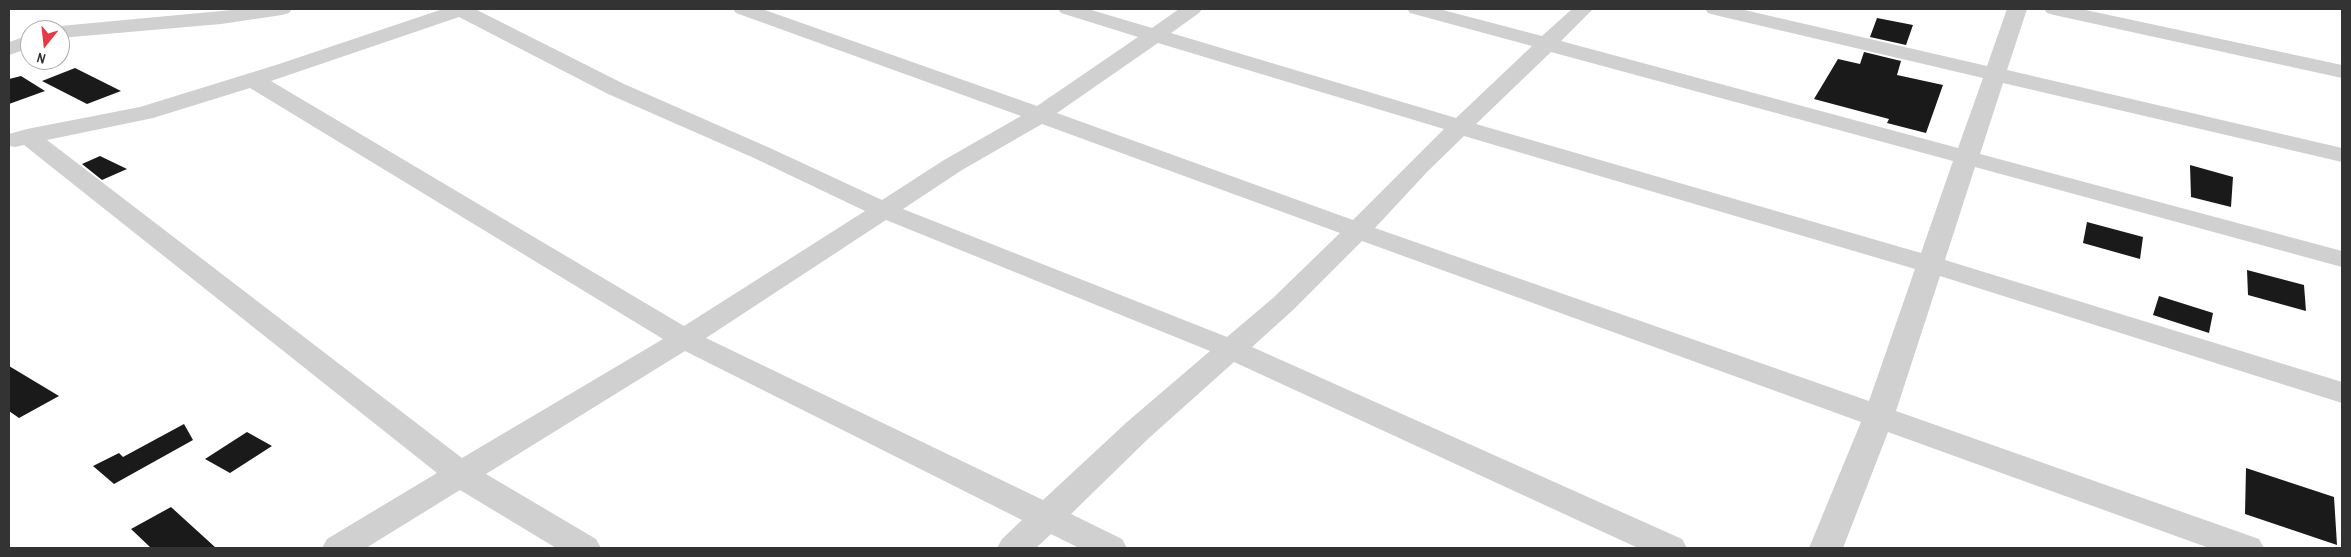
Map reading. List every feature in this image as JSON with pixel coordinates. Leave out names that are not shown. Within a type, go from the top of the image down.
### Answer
[{"type":"street","points":[[70,25],[107,9]]},
{"type":"street","points":[[70,31],[221,18],[282,9]]},
{"type":"street","points":[[18,139],[144,113],[253,80],[461,9],[616,89],[762,153],[884,210],[1231,349],[1670,548]]},
{"type":"street","points":[[743,9],[2246,548]]},
{"type":"street","points":[[1068,9],[1460,127],[1930,264],[2342,393]]},
{"type":"street","points":[[339,548],[684,339],[953,165],[1040,115],[1192,9]]},
{"type":"street","points":[[1417,9],[1967,159],[2342,258]]},
{"type":"street","points":[[1014,548],[1138,430],[1283,304],[1358,231],[1418,167],[1545,43],[1583,9]]},
{"type":"street","points":[[1715,9],[2342,155]]},
{"type":"street","points":[[1826,548],[1879,416],[2017,9]]},
{"type":"street","points":[[2054,9],[2342,72]]},
{"type":"street","points":[[253,80],[684,339],[1110,548]]},
{"type":"street","points":[[18,139],[461,475],[584,548]]},
{"type":"building","points":[[1877,18],[1913,25],[1906,45],[1870,37]]},
{"type":"building","points":[[1864,52],[1901,61],[1897,75],[1943,85],[1926,133],[1887,123],[1889,119],[1814,99],[1838,59],[1860,64]]},
{"type":"building","points":[[75,68],[121,91],[87,104],[42,81]]},
{"type":"building","points":[[21,76],[45,91],[9,104],[9,79]]},
{"type":"building","points":[[100,156],[127,169],[102,180],[82,164]]},
{"type":"building","points":[[2190,165],[2233,177],[2231,207],[2191,197]]},
{"type":"building","points":[[2087,222],[2143,237],[2140,259],[2083,243]]},
{"type":"building","points":[[2247,270],[2304,285],[2306,311],[2248,295]]},
{"type":"building","points":[[2159,296],[2213,313],[2209,333],[2153,315]]},
{"type":"building","points":[[9,366],[59,396],[19,418],[9,411]]},
{"type":"building","points":[[184,424],[193,440],[114,484],[93,466],[119,453],[123,457]]},
{"type":"building","points":[[247,432],[272,446],[230,473],[205,459]]},
{"type":"building","points":[[2246,468],[2334,497],[2337,545],[2245,514]]},
{"type":"building","points":[[171,507],[216,548],[151,548],[131,529]]}]
